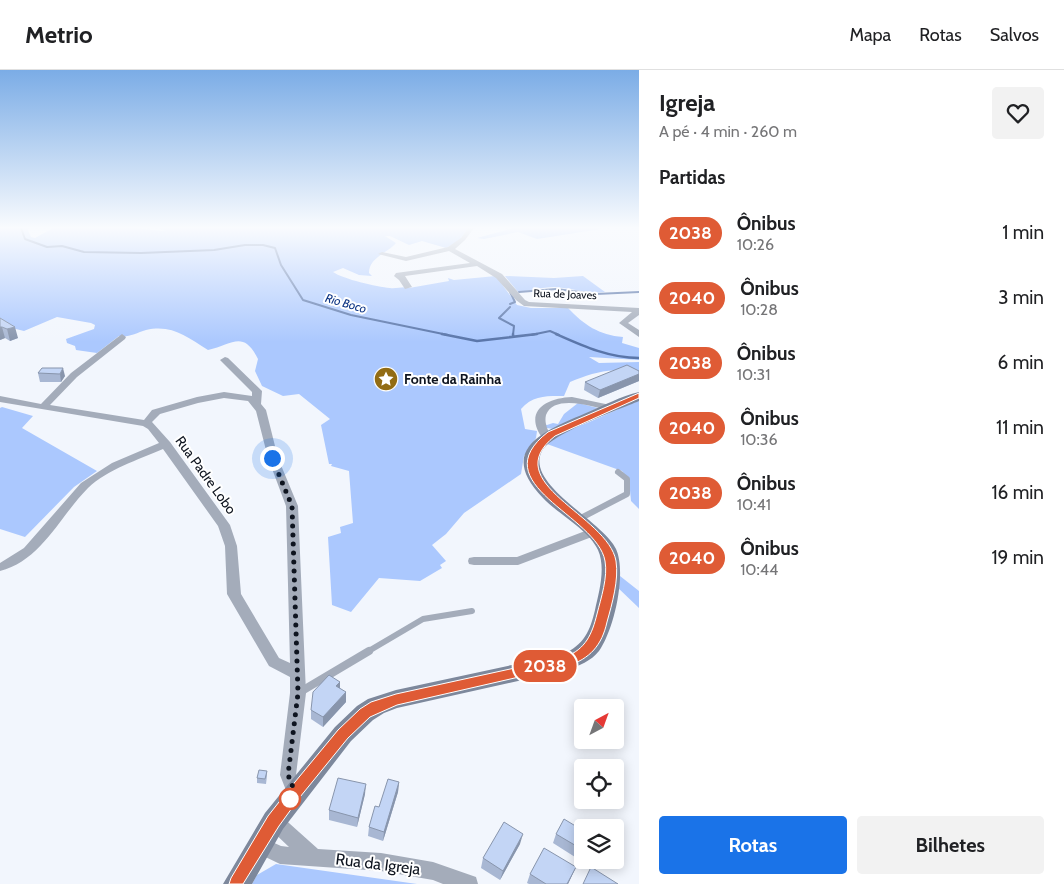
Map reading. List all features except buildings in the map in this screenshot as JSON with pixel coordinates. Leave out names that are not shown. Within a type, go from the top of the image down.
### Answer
[{"type":"main road","points":[[237,884],[274,821],[295,792],[349,727],[365,713],[376,706],[396,699],[567,662],[584,654],[594,644],[610,579],[610,561],[606,548],[585,526],[550,496],[536,478],[532,466],[532,456],[542,442],[639,396]]},
{"type":"street","points":[[408,286],[398,276],[399,274],[462,266]]},
{"type":"street","name":"Rua de Joaves","points":[[481,266],[500,277],[519,299],[527,304],[639,310]]},
{"type":"street","points":[[639,310],[623,323],[639,334]]},
{"type":"street","points":[[43,407],[74,375],[122,337]]},
{"type":"street","points":[[225,360],[257,391],[256,405]]},
{"type":"street","points":[[0,399],[146,423],[156,412],[197,400],[224,395],[251,399],[261,410],[272,458],[292,506],[298,693],[288,775],[295,792]]},
{"type":"street","points":[[542,442],[540,417],[544,409],[552,403],[572,400],[611,408]]},
{"type":"street","name":"Rua Padre Lobo","points":[[146,423],[166,444],[224,526],[231,546],[234,594],[274,662],[297,674]]},
{"type":"street","points":[[0,567],[28,551],[85,485],[116,465],[166,444]]},
{"type":"street","points":[[474,561],[518,561],[585,526]]},
{"type":"street","points":[[274,821],[314,857]]},
{"type":"street","name":"Rua da Igreja","points":[[260,845],[280,855],[381,862],[434,871],[469,884]]},
{"type":"lane","points":[[585,526],[627,494],[627,479],[618,472]]},
{"type":"lane","points":[[298,693],[423,619],[472,612]]},
{"type":"shaded area","points":[[0,266],[371,266],[369,273],[372,276],[359,275],[343,268],[333,272],[360,282],[392,288],[409,288],[449,281],[448,278],[454,280],[496,276],[517,305],[531,308],[568,308],[592,328],[607,334],[623,337],[622,343],[639,348],[639,360],[589,357],[599,363],[639,362],[639,377],[622,371],[604,371],[570,382],[564,396],[541,397],[526,404],[521,409],[525,429],[537,431],[536,438],[524,456],[521,474],[464,513],[446,534],[432,545],[446,561],[440,565],[442,568],[420,581],[379,578],[351,612],[332,605],[328,537],[341,533],[340,527],[353,523],[349,471],[329,464],[321,425],[330,419],[299,394],[283,396],[262,386],[255,371],[258,359],[247,344],[236,341],[208,350],[172,330],[155,329],[129,336],[119,336],[97,353],[76,350],[75,346],[67,343],[66,339],[94,329],[95,325],[91,323],[57,317],[24,331],[0,325]]},
{"type":"shaded area","points":[[505,276],[554,278],[583,276],[605,292],[554,287],[518,292]]},
{"type":"shaded area","points":[[639,400],[639,509],[631,501],[629,480],[622,471],[547,444],[556,434],[587,423]]},
{"type":"shaded area","points":[[578,403],[598,408],[553,429],[547,428],[543,424],[558,424],[564,414]]},
{"type":"shaded area","points":[[0,408],[33,416],[22,428],[97,471],[74,487],[25,537],[0,529]]},
{"type":"shaded area","points":[[620,576],[639,591],[639,608],[616,586]]},
{"type":"shaded area","points":[[276,864],[417,884],[252,884],[257,875]]},
{"type":"waterway","name":"Rio Boco","points":[[282,266],[303,300],[351,315],[448,335]]},
{"type":"waterway","points":[[519,292],[556,289],[596,294],[639,292]]},
{"type":"waterway","points":[[510,292],[515,302],[510,304]]},
{"type":"waterway","points":[[510,307],[499,318],[514,326],[513,335]]},
{"type":"waterway","name":"Rio Boco","points":[[534,334],[550,331],[559,335]]},
{"type":"waterway","name":"Rio Boco","points":[[442,334],[477,341],[513,337]]},
{"type":"waterway","name":"Rio Boco","points":[[513,337],[534,334]]},
{"type":"waterway","name":"Rio Boco","points":[[556,334],[607,354],[639,358]]},
{"type":"bus line","name":"2038","points":[[237,884],[274,821],[295,792],[343,734],[365,713],[376,706],[396,699],[567,662],[584,654],[594,644],[604,612],[610,579],[610,561],[606,548],[593,532],[541,487],[533,472],[532,456],[537,447],[552,434],[639,396]]},
{"type":"place","name":"Fonte da Rainha","points":[[386,379]]},
{"type":"route","points":[[272,458],[292,506],[298,693],[288,775],[295,792],[290,799]]}]
